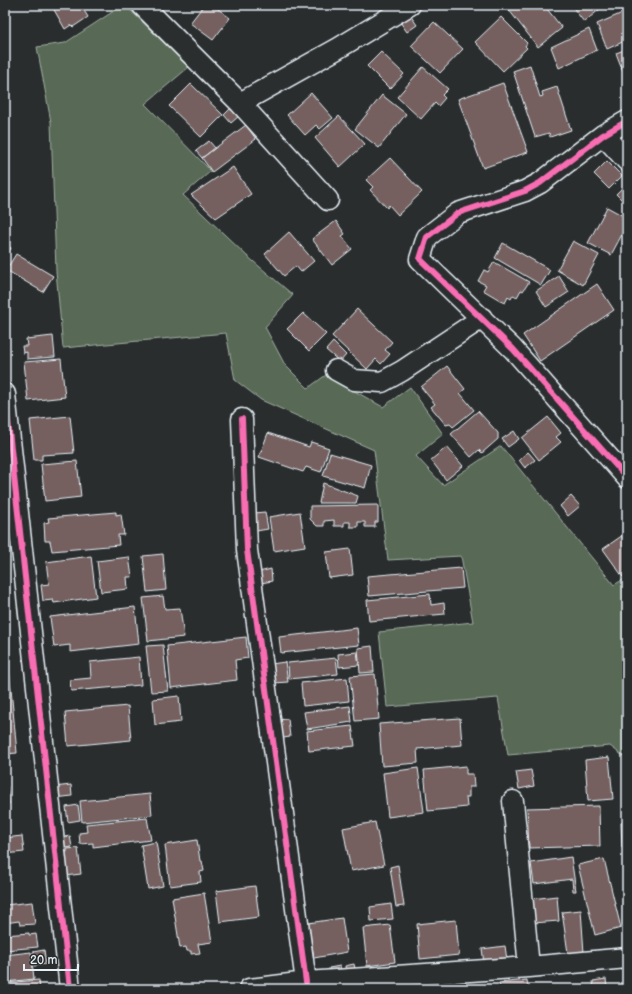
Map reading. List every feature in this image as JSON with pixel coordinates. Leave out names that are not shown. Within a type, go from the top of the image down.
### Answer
[{"type":"street","points":[[142,5],[240,103],[328,200]]},
{"type":"street","points":[[240,103],[337,49],[410,5]]},
{"type":"street","points":[[627,121],[603,135],[540,182],[525,191],[458,213],[427,237],[420,259],[512,349],[627,478]]},
{"type":"street","points":[[603,135],[627,161]]},
{"type":"street","points":[[336,370],[354,380],[382,382],[402,371],[482,318]]},
{"type":"street","points":[[5,394],[70,989]]},
{"type":"street","points":[[242,419],[247,550],[306,982]]},
{"type":"street","points":[[513,801],[529,968]]},
{"type":"street","points":[[248,989],[306,982],[372,983],[627,958]]},
{"type":"green space","points":[[125,5],[189,67],[145,104],[211,171],[183,195],[247,256],[293,295],[265,327],[285,365],[308,388],[326,375],[383,407],[410,387],[443,434],[416,456],[443,485],[501,446],[614,585],[627,577],[627,759],[610,746],[508,755],[498,698],[387,707],[379,632],[473,622],[461,556],[388,560],[374,450],[261,400],[235,380],[226,333],[63,348],[56,271],[51,122],[37,47],[65,43]]},
{"type":"building","points":[[57,5],[86,5],[87,6],[83,9],[88,17],[73,27],[71,25],[65,29],[53,8]]},
{"type":"building","points":[[204,5],[213,5],[230,18],[213,40],[190,23]]},
{"type":"building","points":[[505,5],[544,5],[562,28],[538,47]]},
{"type":"building","points":[[571,5],[605,5],[584,22]]},
{"type":"building","points":[[627,11],[627,40],[607,49],[597,24]]},
{"type":"building","points":[[410,15],[417,25],[407,32],[400,22]]},
{"type":"building","points":[[501,17],[527,43],[525,46],[527,48],[503,71],[475,42]]},
{"type":"building","points":[[434,22],[463,49],[440,73],[411,46]]},
{"type":"building","points":[[589,29],[597,50],[559,68],[551,47]]},
{"type":"building","points":[[627,49],[627,78],[626,79],[616,53]]},
{"type":"building","points":[[381,52],[404,74],[390,89],[367,66]]},
{"type":"building","points":[[530,65],[540,97],[543,96],[542,92],[557,87],[571,130],[550,137],[549,133],[535,137],[513,71]]},
{"type":"building","points":[[423,67],[448,89],[442,95],[445,98],[438,106],[435,103],[421,119],[397,97]]},
{"type":"building","points":[[503,83],[528,152],[483,168],[458,99]]},
{"type":"building","points":[[191,84],[223,115],[201,137],[169,106]]},
{"type":"building","points":[[311,93],[333,118],[320,129],[316,125],[305,135],[287,115]]},
{"type":"building","points":[[382,95],[406,114],[379,148],[355,129]]},
{"type":"building","points":[[231,108],[239,116],[231,123],[224,115]]},
{"type":"building","points":[[339,116],[365,144],[340,167],[315,138]]},
{"type":"building","points":[[246,125],[256,139],[212,172],[202,158]]},
{"type":"building","points":[[209,141],[215,148],[202,158],[196,151]]},
{"type":"building","points":[[390,158],[422,192],[398,215],[389,205],[387,208],[370,190],[373,187],[366,180]]},
{"type":"building","points":[[607,161],[622,176],[609,189],[594,174]]},
{"type":"building","points":[[233,167],[251,194],[216,218],[191,195]]},
{"type":"building","points":[[626,184],[627,198],[624,202],[616,194]]},
{"type":"building","points":[[607,207],[627,218],[627,225],[611,255],[588,243]]},
{"type":"building","points":[[336,221],[345,234],[342,236],[352,249],[332,265],[312,239]]},
{"type":"building","points":[[289,232],[314,261],[301,272],[296,266],[284,276],[265,254]]},
{"type":"building","points":[[573,241],[599,255],[583,285],[557,270]]},
{"type":"building","points":[[503,243],[550,270],[541,285],[495,258]]},
{"type":"building","points":[[5,245],[11,248],[5,259]]},
{"type":"building","points":[[16,254],[53,276],[43,292],[6,270]]},
{"type":"building","points":[[494,262],[529,282],[523,291],[521,290],[517,297],[513,295],[511,299],[508,297],[505,303],[483,290],[486,285],[478,281],[484,270],[488,272]]},
{"type":"building","points":[[559,276],[569,292],[546,307],[536,291]]},
{"type":"building","points":[[597,284],[614,310],[540,361],[523,335]]},
{"type":"building","points":[[357,309],[392,342],[385,350],[390,354],[381,364],[376,359],[367,369],[332,336]]},
{"type":"building","points":[[303,313],[326,334],[309,351],[287,329]]},
{"type":"building","points":[[53,336],[55,357],[27,359],[27,352],[23,353],[22,346],[27,346],[26,339]]},
{"type":"building","points":[[333,342],[346,355],[340,362],[326,350]]},
{"type":"building","points":[[61,359],[65,397],[28,401],[24,362]]},
{"type":"building","points":[[447,366],[465,389],[460,393],[474,410],[453,427],[450,424],[446,425],[431,407],[435,404],[421,387]]},
{"type":"building","points":[[478,411],[498,433],[498,439],[482,453],[479,450],[471,457],[451,434]]},
{"type":"building","points":[[70,416],[74,453],[42,455],[42,460],[34,460],[30,420]]},
{"type":"building","points":[[548,417],[561,433],[556,437],[561,442],[539,460],[522,438]]},
{"type":"building","points":[[514,431],[519,439],[508,447],[502,439]]},
{"type":"building","points":[[268,433],[309,447],[311,442],[329,448],[321,472],[306,467],[303,472],[259,457]]},
{"type":"building","points":[[447,447],[463,466],[446,480],[431,460]]},
{"type":"building","points":[[528,452],[535,460],[525,468],[519,460]]},
{"type":"building","points":[[330,453],[371,465],[365,488],[323,476]]},
{"type":"building","points":[[77,461],[81,497],[45,501],[41,464]]},
{"type":"building","points":[[323,483],[358,496],[356,503],[319,503]]},
{"type":"building","points":[[571,496],[580,506],[568,516],[560,506]]},
{"type":"building","points":[[378,505],[378,522],[375,522],[375,527],[365,527],[365,522],[358,522],[358,527],[350,527],[350,522],[344,522],[344,526],[334,526],[334,520],[324,521],[324,526],[317,526],[310,519],[310,506]]},
{"type":"building","points":[[116,512],[116,515],[121,514],[124,535],[118,535],[119,545],[52,551],[50,541],[45,541],[44,523],[49,522],[48,518]]},
{"type":"building","points":[[265,512],[268,529],[256,531],[254,513]]},
{"type":"building","points":[[300,512],[305,546],[274,551],[269,517]]},
{"type":"building","points":[[623,535],[627,541],[627,575],[623,577],[603,549]]},
{"type":"building","points":[[350,549],[353,575],[329,578],[326,552]]},
{"type":"building","points":[[163,554],[166,590],[147,592],[143,556]]},
{"type":"building","points":[[91,556],[96,597],[54,603],[53,600],[43,601],[41,585],[49,584],[46,562]]},
{"type":"building","points":[[129,557],[132,577],[127,577],[128,589],[101,592],[97,561]]},
{"type":"building","points":[[461,568],[463,588],[369,596],[367,576]]},
{"type":"building","points":[[271,569],[272,581],[261,583],[259,572]]},
{"type":"building","points":[[430,594],[431,605],[444,603],[445,614],[369,621],[367,600]]},
{"type":"building","points":[[163,596],[165,609],[180,608],[184,637],[148,641],[143,598]]},
{"type":"building","points":[[135,607],[139,644],[70,652],[70,645],[54,647],[50,617]]},
{"type":"building","points":[[5,625],[17,753],[5,754]]},
{"type":"building","points":[[357,628],[359,645],[281,653],[279,637]]},
{"type":"building","points":[[246,637],[248,658],[235,660],[237,680],[171,688],[167,646]]},
{"type":"building","points":[[163,645],[168,691],[151,692],[146,646]]},
{"type":"building","points":[[372,646],[374,672],[360,673],[358,648]]},
{"type":"building","points":[[357,652],[359,665],[339,667],[338,654]]},
{"type":"building","points":[[139,657],[141,685],[71,691],[70,680],[91,678],[90,662]]},
{"type":"building","points":[[336,658],[338,674],[289,679],[288,663]]},
{"type":"building","points":[[285,662],[288,682],[274,683],[271,664]]},
{"type":"building","points":[[375,674],[379,719],[355,721],[350,676]]},
{"type":"building","points":[[347,678],[349,701],[303,706],[301,683]]},
{"type":"building","points":[[179,696],[181,722],[155,725],[153,699]]},
{"type":"building","points":[[128,706],[131,740],[68,746],[65,712]]},
{"type":"building","points":[[350,706],[352,722],[307,729],[304,712]]},
{"type":"building","points":[[460,718],[462,745],[417,749],[418,763],[382,766],[379,724]]},
{"type":"building","points":[[288,719],[290,737],[277,739],[275,720]]},
{"type":"building","points":[[352,726],[355,746],[309,751],[307,731]]},
{"type":"building","points":[[609,757],[613,799],[588,801],[585,760]]},
{"type":"building","points":[[466,766],[466,774],[473,774],[474,787],[469,787],[469,797],[466,797],[467,807],[428,811],[424,770]]},
{"type":"building","points":[[418,768],[424,812],[388,817],[383,773]]},
{"type":"building","points":[[531,770],[534,786],[519,789],[516,772]]},
{"type":"building","points":[[71,785],[72,796],[55,798],[54,787]]},
{"type":"building","points":[[5,786],[7,786],[9,804],[5,805]]},
{"type":"building","points":[[150,794],[152,815],[82,822],[80,801]]},
{"type":"building","points":[[78,805],[80,820],[68,822],[66,807]]},
{"type":"building","points":[[599,806],[600,846],[529,848],[527,808]]},
{"type":"building","points":[[147,818],[151,840],[93,847],[93,843],[80,844],[79,833],[87,832],[86,824]]},
{"type":"building","points":[[375,822],[384,865],[351,871],[343,828]]},
{"type":"building","points":[[627,822],[627,847],[622,847],[621,823]]},
{"type":"building","points":[[22,836],[24,852],[5,854],[5,838]]},
{"type":"building","points":[[70,836],[72,847],[60,849],[59,838]]},
{"type":"building","points":[[197,840],[200,861],[202,861],[204,871],[200,872],[201,882],[170,886],[165,845]]},
{"type":"building","points":[[156,842],[163,886],[148,889],[141,845]]},
{"type":"building","points":[[78,848],[81,874],[65,876],[62,853],[67,852],[67,849]]},
{"type":"building","points":[[571,857],[576,891],[573,891],[572,879],[534,884],[531,863]]},
{"type":"building","points":[[604,859],[621,928],[595,935],[578,865]]},
{"type":"building","points":[[398,865],[404,906],[396,907],[390,867]]},
{"type":"building","points":[[255,886],[259,917],[220,922],[216,891]]},
{"type":"building","points":[[204,893],[212,942],[198,944],[200,953],[191,954],[191,951],[187,951],[186,947],[180,948],[172,898]]},
{"type":"building","points":[[557,896],[559,921],[533,923],[531,899]]},
{"type":"building","points":[[32,902],[35,924],[20,925],[19,921],[5,923],[5,905]]},
{"type":"building","points":[[391,904],[393,919],[371,921],[370,907]]},
{"type":"building","points":[[581,910],[584,953],[568,953],[562,912]]},
{"type":"building","points":[[342,918],[347,952],[314,958],[308,923]]},
{"type":"building","points":[[456,920],[459,955],[420,959],[417,924]]},
{"type":"building","points":[[390,925],[395,962],[367,966],[363,928]]},
{"type":"building","points":[[29,933],[29,935],[36,934],[38,947],[5,950],[5,935]]},
{"type":"building","points":[[505,946],[507,960],[484,963],[482,949]]},
{"type":"building","points":[[44,950],[46,964],[34,966],[33,952]]},
{"type":"building","points":[[31,952],[34,979],[5,982],[5,955]]},
{"type":"building","points":[[354,964],[356,973],[346,974],[345,966]]},
{"type":"building","points":[[340,966],[342,975],[331,978],[329,968]]},
{"type":"building","points":[[606,979],[607,989],[594,989],[593,981]]},
{"type":"building","points":[[39,980],[40,989],[5,989],[5,983]]},
{"type":"building","points":[[527,980],[528,989],[500,989],[499,983]]},
{"type":"cycle path","points":[[627,121],[603,135],[540,183],[525,191],[458,213],[427,237],[420,259],[513,349],[627,478]]},
{"type":"cycle path","points":[[5,394],[70,989]]},
{"type":"cycle path","points":[[242,419],[247,550],[306,982]]}]
